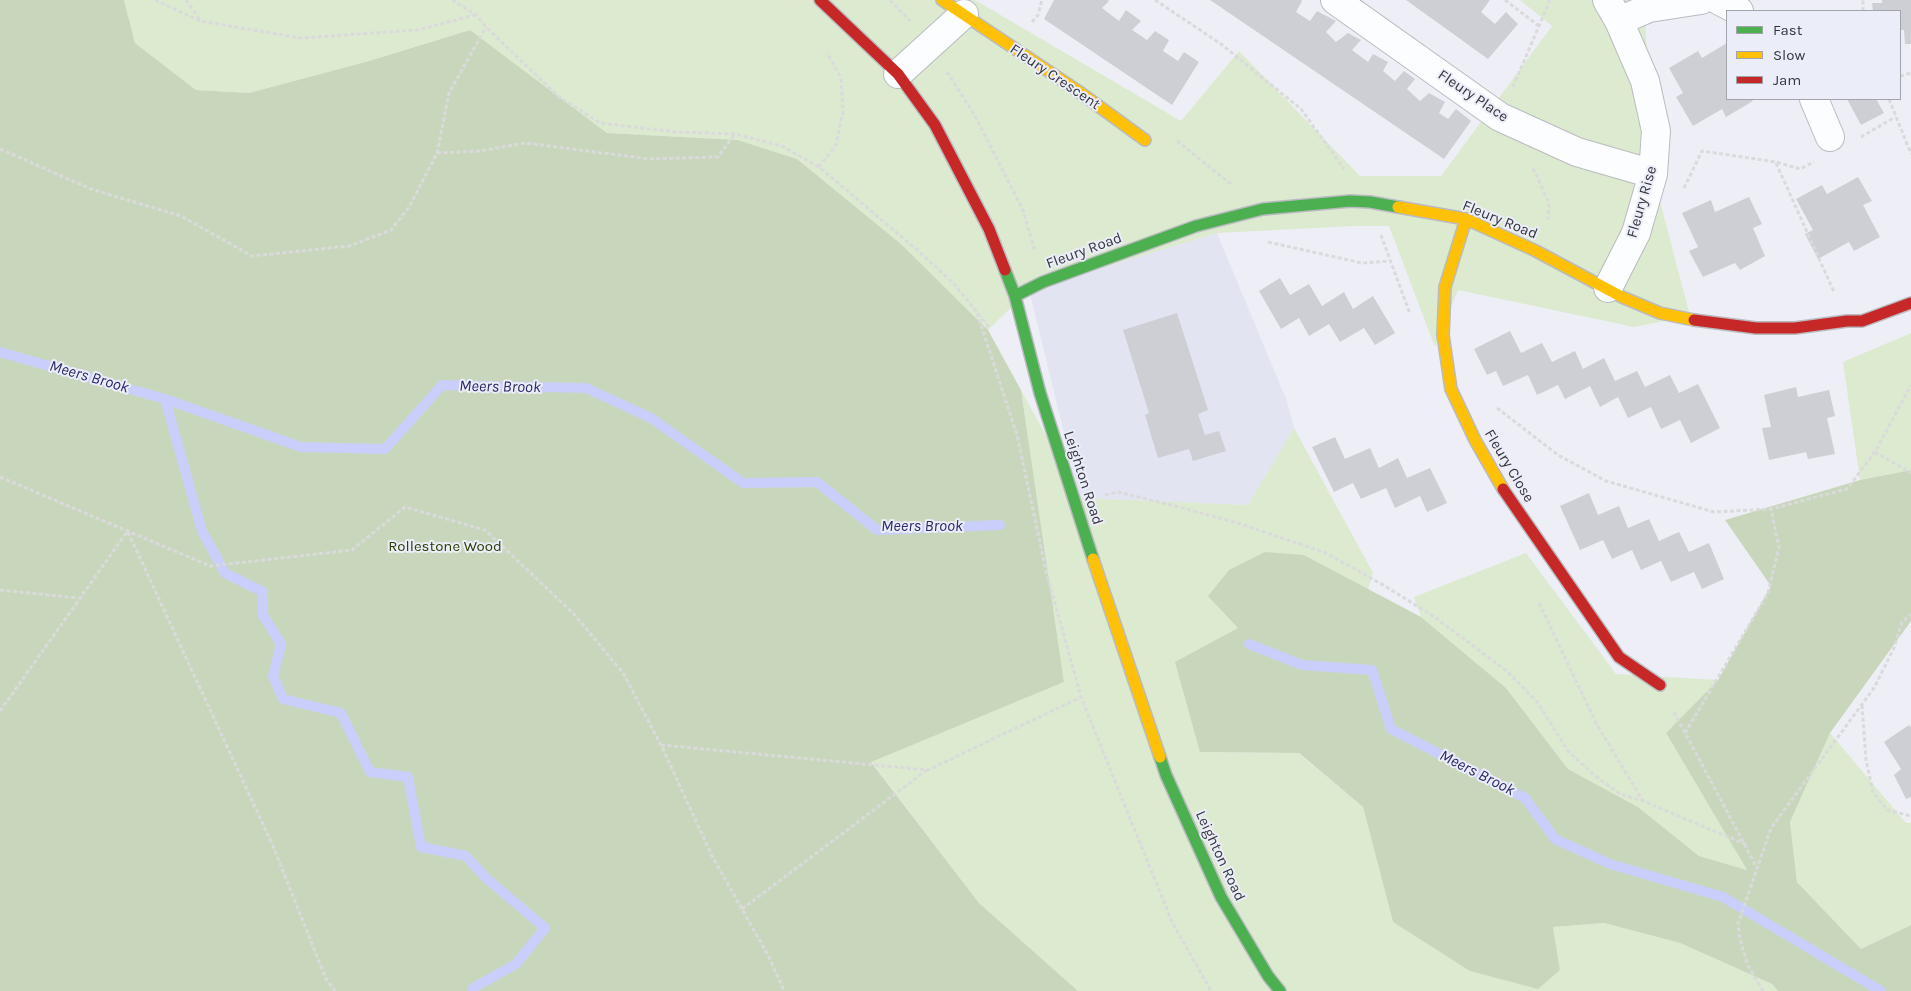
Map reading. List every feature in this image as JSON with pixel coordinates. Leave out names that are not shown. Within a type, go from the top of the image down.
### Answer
[{"type":"street","name":"Leighton Road","points":[[820,0],[898,74],[935,125],[989,229],[1015,296],[1040,393],[1074,501],[1166,775],[1221,897],[1268,976],[1280,991]]},
{"type":"street","name":"Fleury Place","points":[[1335,0],[1500,117],[1577,152],[1653,174]]},
{"type":"street","points":[[1613,11],[1650,8],[1701,0]]},
{"type":"street","points":[[1718,0],[1737,10]]},
{"type":"street","name":"Fleury Crescent","points":[[898,74],[953,7],[1078,91],[1145,140]]},
{"type":"street","name":"Fleury Rise","points":[[1608,288],[1636,233],[1653,174],[1656,131],[1645,81],[1613,11]]},
{"type":"street","points":[[1814,100],[1835,146]]},
{"type":"street","name":"Fleury Road","points":[[1015,296],[1043,282],[1196,226],[1263,209],[1350,201],[1370,202],[1466,219],[1536,250],[1622,297],[1660,312],[1706,323],[1756,328],[1796,328],[1847,321],[1862,321],[1909,307]]},
{"type":"street","name":"Fleury Close","points":[[1466,219],[1445,287],[1443,336],[1451,389],[1475,440],[1502,488],[1619,657],[1660,685]]},
{"type":"path","points":[[154,0],[200,21],[301,38],[417,30],[476,15]]},
{"type":"path","points":[[186,0],[200,21]]},
{"type":"path","points":[[452,0],[476,15],[486,27],[558,96],[600,123],[677,132],[735,134],[782,146],[818,167],[916,249],[954,284],[994,333]]},
{"type":"path","points":[[1154,0],[1221,44],[1302,109],[1348,175],[1350,201]]},
{"type":"path","points":[[1505,0],[1539,26]]},
{"type":"path","points":[[0,149],[91,188],[181,216],[252,256],[349,246],[390,230],[409,207],[437,153],[449,93],[486,27]]},
{"type":"path","points":[[818,167],[836,145],[843,112],[840,78],[825,49]]},
{"type":"path","points":[[1889,100],[1911,154]]},
{"type":"path","points":[[1680,196],[1702,151],[1776,162],[1800,169],[1835,146],[1895,117]]},
{"type":"path","points":[[437,153],[480,151],[526,143],[649,159],[718,157],[735,134]]},
{"type":"path","points":[[1145,140],[1175,139],[1263,209]]},
{"type":"path","points":[[1776,162],[1847,321]]},
{"type":"path","points":[[1370,202],[1390,262],[1412,316]]},
{"type":"path","points":[[1264,241],[1362,263],[1390,262]]},
{"type":"path","points":[[976,310],[1017,435],[1046,571],[1081,697],[1172,922],[1211,991]]},
{"type":"path","points":[[1496,408],[1558,456],[1606,481],[1714,512],[1771,509],[1847,489],[1876,452],[1911,385]]},
{"type":"path","points":[[1876,452],[1911,473]]},
{"type":"path","points":[[0,477],[210,566],[352,550],[405,507],[485,530],[574,614],[623,673],[661,745],[712,856],[769,957],[784,991]]},
{"type":"path","points":[[1074,501],[1118,492],[1241,524],[1326,553],[1433,616],[1508,672],[1538,704],[1568,750],[1594,776],[1620,794],[1643,801],[1745,844]]},
{"type":"path","points":[[1685,733],[1768,593],[1779,547],[1771,509]]},
{"type":"path","points":[[0,711],[127,531]]},
{"type":"path","points":[[127,531],[273,846],[326,979],[335,991]]},
{"type":"path","points":[[0,590],[79,598]]},
{"type":"path","points":[[1537,597],[1597,725],[1643,801]]},
{"type":"path","points":[[1763,991],[1747,964],[1738,924],[1771,828],[1874,688],[1894,648],[1902,622],[1911,614]]},
{"type":"path","points":[[1660,685],[1757,868]]},
{"type":"path","points":[[742,909],[928,770],[1081,697]]},
{"type":"path","points":[[1862,704],[1866,760],[1873,792],[1887,810],[1911,816]]},
{"type":"path","points":[[661,745],[928,770]]},
{"type":"shaded area","points":[[1217,233],[1287,401],[1294,428],[1248,505],[1080,498],[1029,290]]},
{"type":"green space","name":"Rollestone Wood","points":[[0,0],[124,0],[135,43],[196,90],[249,93],[369,61],[470,30],[607,133],[738,140],[797,159],[901,244],[988,330],[1021,390],[1064,682],[871,762],[979,903],[1078,991],[0,991]]},
{"type":"green space","points":[[124,0],[975,0],[1181,121],[1239,51],[1360,176],[1441,176],[1552,26],[1520,0],[1630,0],[1645,18],[1655,182],[1690,316],[1634,327],[1458,290],[1435,347],[1389,226],[1355,226],[1217,233],[1029,290],[988,330],[901,244],[797,159],[738,140],[607,133],[470,30],[369,61],[249,93],[196,90],[135,43]]},
{"type":"green space","points":[[1911,333],[1911,470],[1860,480],[1843,362]]},
{"type":"green space","points":[[1021,390],[1080,498],[1248,505],[1294,428],[1373,573],[1368,589],[1304,555],[1239,628],[1200,752],[1298,753],[1363,807],[1393,922],[1560,970],[1553,927],[1604,923],[1680,943],[1772,984],[1778,991],[1078,991],[979,903],[871,761],[1064,682]]},
{"type":"green space","points":[[1911,470],[1911,621],[1830,733],[1790,822],[1797,882],[1861,949],[1911,925],[1911,991],[1778,991],[1772,984],[1680,943],[1604,923],[1553,927],[1560,970],[1538,989],[1470,971],[1393,922],[1363,807],[1299,753],[1200,752],[1175,662],[1238,628],[1208,596],[1229,570],[1265,552],[1304,555],[1421,617],[1506,688],[1568,769],[1638,807],[1699,856],[1747,870],[1666,733],[1718,680],[1771,586],[1725,520],[1860,480]]},
{"type":"green space","points":[[1526,553],[1616,674],[1718,680],[1666,733],[1747,870],[1699,856],[1638,807],[1568,769],[1506,688],[1421,617],[1414,597]]},
{"type":"green space","points":[[1830,733],[1906,823],[1911,823],[1911,925],[1861,949],[1797,882],[1790,822]]},
{"type":"building","points":[[1054,0],[1108,0],[1102,8],[1119,21],[1126,10],[1141,21],[1132,30],[1147,40],[1155,31],[1169,40],[1163,51],[1178,61],[1184,52],[1199,62],[1172,105],[1044,19]]},
{"type":"building","points":[[1210,0],[1301,0],[1296,12],[1310,21],[1317,11],[1336,21],[1326,32],[1336,42],[1348,33],[1361,40],[1352,50],[1368,62],[1373,54],[1388,62],[1383,71],[1395,81],[1404,71],[1415,79],[1407,89],[1420,101],[1429,93],[1445,102],[1439,113],[1448,119],[1456,109],[1471,121],[1444,159]]},
{"type":"building","points":[[1406,0],[1490,0],[1481,12],[1495,24],[1506,12],[1518,24],[1488,59]]},
{"type":"building","points":[[1882,0],[1911,0],[1911,44],[1905,44],[1904,30],[1901,30],[1901,10],[1873,10],[1872,3],[1882,3]]},
{"type":"building","points":[[1726,44],[1726,100],[1753,101],[1726,117],[1722,109],[1693,126],[1676,97],[1683,93],[1669,68],[1698,51],[1702,58]]},
{"type":"building","points":[[1848,100],[1877,100],[1884,113],[1861,125]]},
{"type":"building","points":[[1858,177],[1872,201],[1863,205],[1880,237],[1854,251],[1849,242],[1818,259],[1805,234],[1813,230],[1796,199],[1822,185],[1827,194]]},
{"type":"building","points":[[1749,197],[1762,224],[1753,228],[1765,256],[1740,270],[1735,263],[1703,277],[1689,251],[1698,247],[1682,213],[1711,200],[1715,212]]},
{"type":"building","points":[[1280,278],[1290,295],[1309,284],[1322,306],[1344,292],[1353,309],[1373,296],[1395,333],[1375,345],[1364,328],[1340,342],[1329,324],[1309,336],[1299,318],[1281,329],[1259,291]]},
{"type":"building","points":[[1177,313],[1208,410],[1198,414],[1205,435],[1219,431],[1226,451],[1193,461],[1189,449],[1158,458],[1145,415],[1149,413],[1123,330]]},
{"type":"building","points":[[1510,331],[1521,353],[1542,343],[1552,362],[1575,351],[1583,369],[1604,358],[1615,381],[1637,371],[1645,387],[1670,375],[1679,393],[1698,384],[1720,428],[1691,443],[1680,420],[1661,429],[1651,407],[1628,418],[1618,397],[1600,407],[1590,386],[1565,399],[1558,385],[1537,395],[1528,375],[1503,386],[1496,371],[1487,375],[1474,349]]},
{"type":"building","points":[[1796,387],[1798,397],[1829,390],[1835,416],[1827,418],[1835,454],[1808,459],[1806,452],[1769,460],[1762,428],[1771,427],[1764,395]]},
{"type":"building","points":[[1335,437],[1345,459],[1370,448],[1379,468],[1398,458],[1407,478],[1430,468],[1447,503],[1427,512],[1420,496],[1395,508],[1386,488],[1361,499],[1353,483],[1334,492],[1312,447]]},
{"type":"building","points":[[1589,493],[1598,515],[1619,506],[1628,528],[1649,519],[1659,541],[1679,532],[1689,552],[1709,543],[1724,579],[1702,589],[1694,572],[1671,582],[1661,561],[1641,570],[1632,550],[1612,559],[1603,540],[1580,550],[1560,506]]},
{"type":"building","points":[[1909,725],[1911,727],[1911,797],[1906,799],[1894,775],[1901,769],[1884,742]]},
{"type":"waterway","name":"Meers Brook","points":[[0,352],[165,399],[301,447],[385,449],[442,385],[586,388],[651,418],[743,483],[817,482],[877,530],[1000,525]]},
{"type":"waterway","points":[[165,399],[202,531],[225,573],[263,592],[263,615],[281,644],[273,676],[283,699],[341,713],[370,772],[408,777],[421,847],[466,856],[485,877],[545,928],[516,964],[473,988],[473,991]]},
{"type":"waterway","name":"Meers Brook","points":[[1249,644],[1302,665],[1372,670],[1391,729],[1525,798],[1555,839],[1610,864],[1723,897],[1881,991]]},
{"type":"traffic: fast","points":[[1015,296],[1043,282],[1196,226],[1263,209],[1350,201],[1398,207]]},
{"type":"traffic: fast","points":[[1005,270],[1015,296],[1040,393],[1093,559]]},
{"type":"traffic: fast","points":[[1160,757],[1166,775],[1221,897],[1268,976],[1280,991]]},
{"type":"traffic: slow","points":[[942,0],[1078,91],[1145,140]]},
{"type":"traffic: slow","points":[[1398,207],[1466,219],[1536,251],[1622,297],[1660,313],[1694,320]]},
{"type":"traffic: slow","points":[[1466,219],[1445,287],[1443,335],[1451,389],[1475,440],[1503,489]]},
{"type":"traffic: slow","points":[[1093,559],[1160,757]]},
{"type":"traffic: jam","points":[[820,0],[898,74],[935,125],[989,229],[1005,270]]},
{"type":"traffic: jam","points":[[1694,320],[1756,328],[1795,328],[1847,321],[1862,321],[1911,303]]},
{"type":"traffic: jam","points":[[1503,489],[1619,657],[1660,685]]}]
